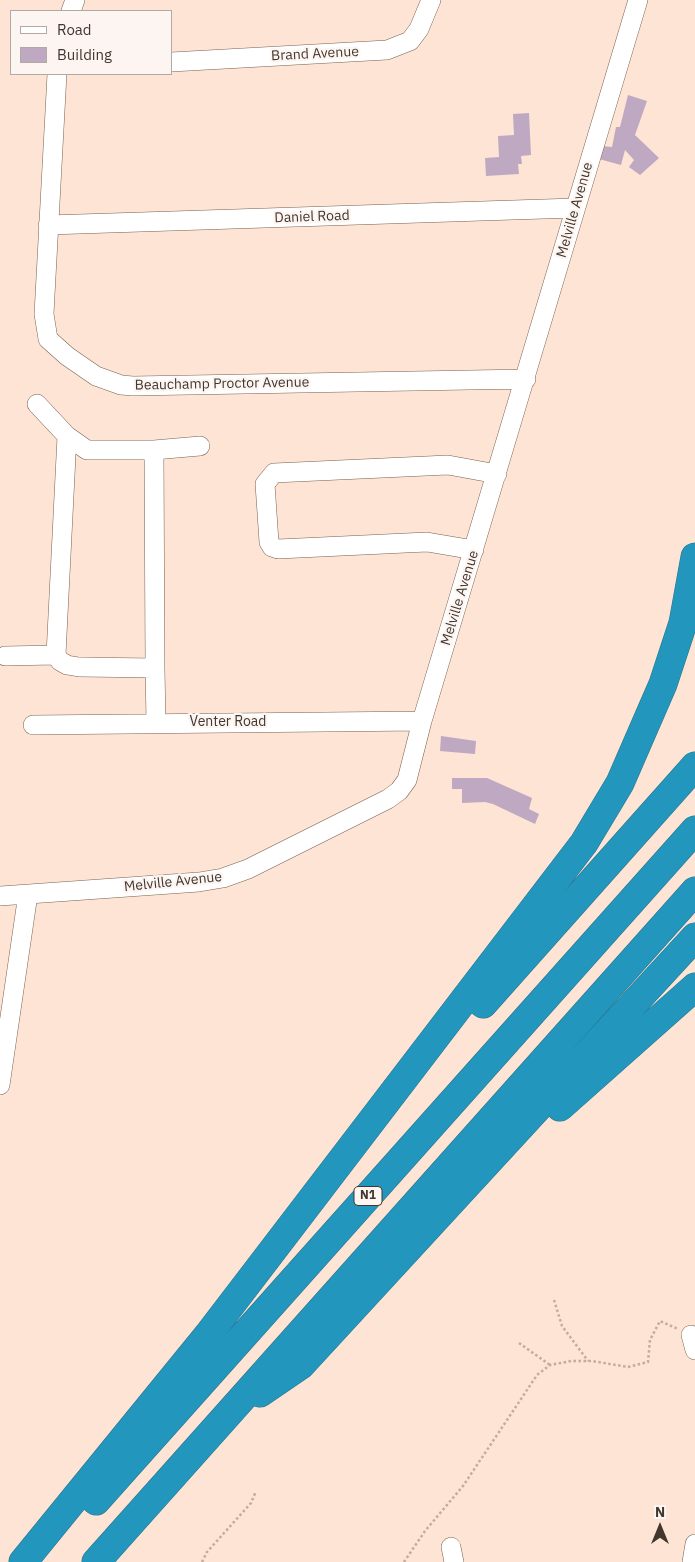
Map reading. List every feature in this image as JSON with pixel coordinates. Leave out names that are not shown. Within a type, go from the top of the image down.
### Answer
[{"type":"highway","points":[[23,1562],[202,1342],[319,1192],[584,843],[620,783],[663,684],[683,623],[695,558]]},
{"type":"highway","points":[[319,1192],[574,900],[695,766]]},
{"type":"highway","name":"N1","points":[[41,1562],[695,830]]},
{"type":"highway","points":[[96,1562],[695,891]]},
{"type":"highway","points":[[220,1421],[300,1365],[695,937]]},
{"type":"highway","points":[[443,1211],[695,987]]},
{"type":"street","name":"Brand Avenue","points":[[172,62],[388,50],[410,41],[419,29],[431,0]]},
{"type":"street","name":"Melville Avenue","points":[[0,896],[199,882],[223,878],[248,870],[388,799],[399,791],[407,780],[422,721],[638,0]]},
{"type":"street","name":"Beauchamp Proctor Avenue","points":[[57,75],[44,314],[48,339],[66,356],[96,376],[121,385],[526,379]]},
{"type":"street","name":"Daniel Road","points":[[48,226],[575,208]]},
{"type":"street","points":[[37,404],[67,436],[87,450],[154,450],[200,446]]},
{"type":"street","points":[[67,436],[56,655],[60,661],[79,667],[155,668]]},
{"type":"street","points":[[154,450],[156,722]]},
{"type":"street","points":[[474,550],[428,542],[278,549],[272,547],[269,542],[265,484],[274,473],[448,465],[497,474]]},
{"type":"street","points":[[5,656],[56,655]]},
{"type":"street","name":"Venter Road","points":[[33,725],[156,722],[422,721]]},
{"type":"street","points":[[0,1082],[28,894]]},
{"type":"street","points":[[692,1562],[695,1544]]},
{"type":"path","points":[[554,1300],[562,1326],[588,1361]]},
{"type":"path","points":[[404,1562],[425,1531],[462,1486],[536,1375],[550,1365],[571,1361],[588,1361],[628,1367],[648,1362],[650,1340],[660,1321],[693,1342]]},
{"type":"path","points":[[519,1343],[550,1365]]},
{"type":"path","points":[[202,1562],[207,1552],[251,1503],[256,1491]]},
{"type":"building","points":[[628,95],[647,101],[635,135],[659,158],[640,175],[629,167],[634,160],[625,150],[621,165],[599,159],[602,146],[612,147],[616,127],[620,127]]},
{"type":"building","points":[[529,113],[531,155],[521,156],[522,164],[518,164],[519,174],[486,176],[485,158],[499,157],[498,136],[514,135],[513,114]]},
{"type":"building","points":[[441,736],[476,741],[475,754],[440,751]]},
{"type":"building","points":[[452,778],[487,778],[532,798],[529,809],[539,814],[535,824],[493,804],[485,802],[462,803],[462,789],[452,789]]}]
